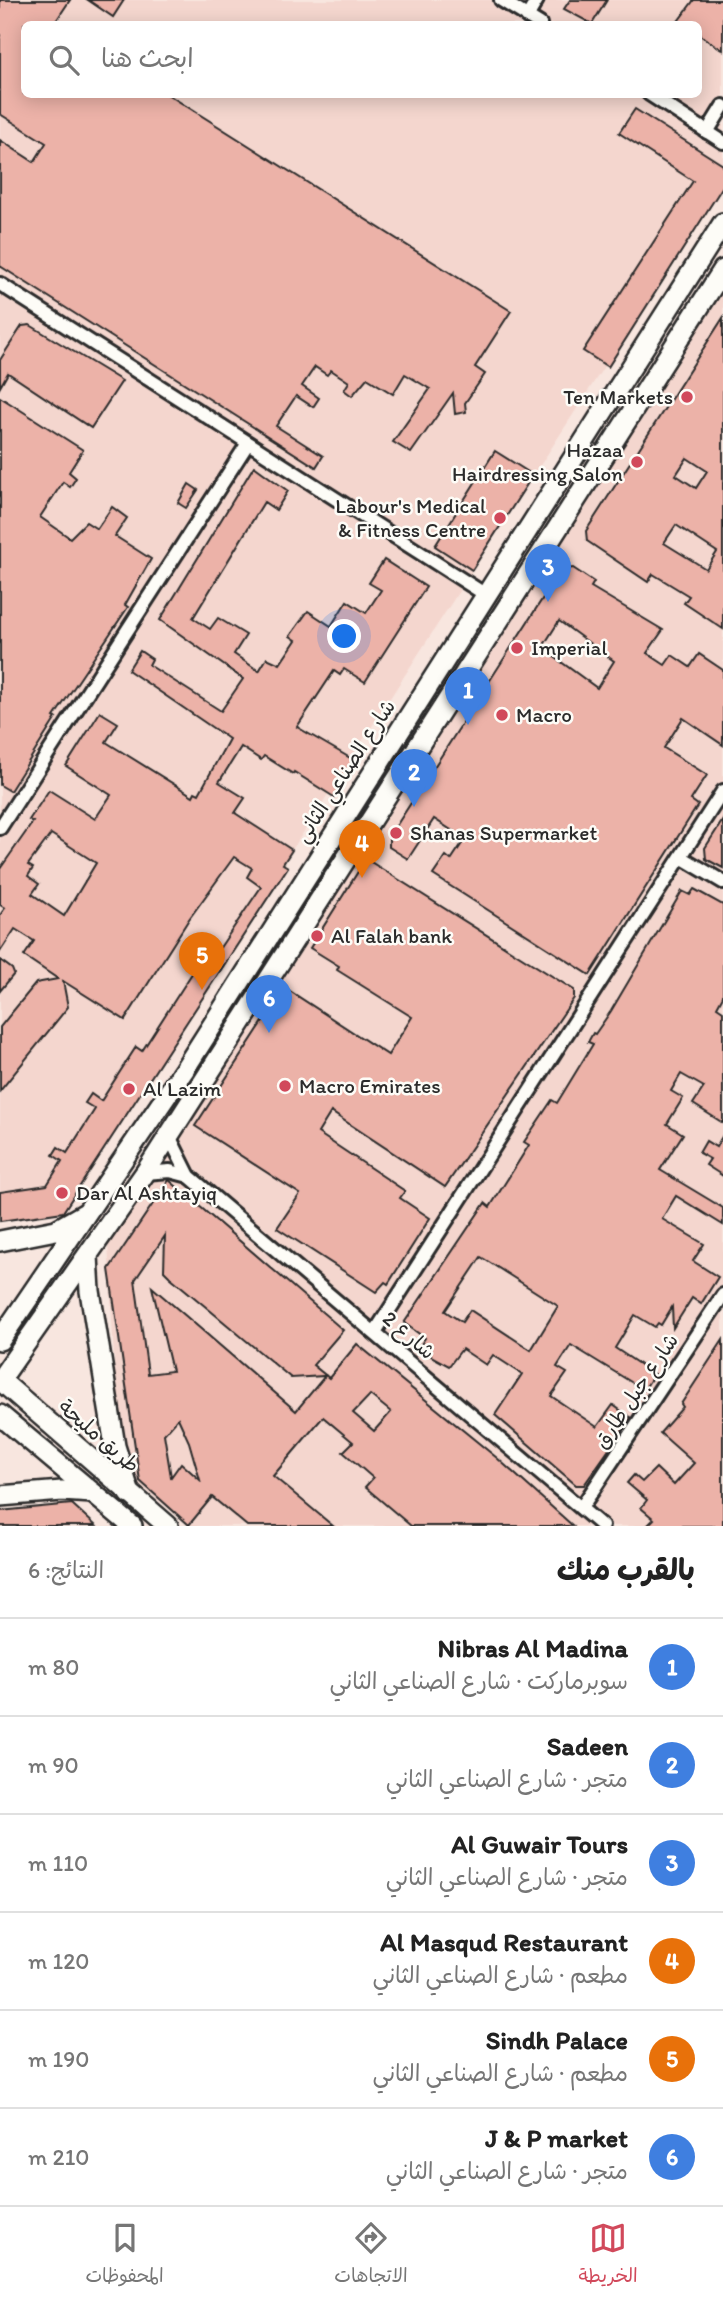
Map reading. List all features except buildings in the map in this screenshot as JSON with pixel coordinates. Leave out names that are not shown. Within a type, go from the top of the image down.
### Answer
[{"type":"main road","name":"شارع الصناعي الثاني","points":[[0,1340],[184,1070],[723,223]]},
{"type":"main road","points":[[0,1380],[145,1173],[723,270]]},
{"type":"main road","points":[[0,1241],[56,1230],[88,1212]]},
{"type":"main road","points":[[88,1256],[115,1446],[130,1494]]},
{"type":"main road","name":"طريق مليحة","points":[[0,1380],[168,1526]]},
{"type":"main road","points":[[0,1415],[132,1526]]},
{"type":"main road","points":[[0,1496],[62,1491],[93,1493]]},
{"type":"street","points":[[501,0],[534,21]]},
{"type":"street","points":[[527,17],[537,0]]},
{"type":"street","points":[[655,98],[723,142]]},
{"type":"street","points":[[707,132],[723,106]]},
{"type":"street","points":[[0,284],[486,595]]},
{"type":"street","points":[[0,828],[248,443]]},
{"type":"street","points":[[375,1332],[723,791]]},
{"type":"street","points":[[681,857],[723,882]]},
{"type":"street","name":"شارع 2","points":[[169,1136],[189,1176],[603,1526]]},
{"type":"street","points":[[145,1173],[170,1171],[189,1176]]},
{"type":"street","name":"شارع جبل طارق","points":[[581,1508],[723,1295]]},
{"type":"shaded area","points":[[0,0],[723,0],[723,182],[63,1205],[0,1214]]},
{"type":"shaded area","points":[[723,281],[723,1526],[190,1526],[134,1480],[116,1397],[108,1243]]},
{"type":"place","name":"Ten Markets","points":[[687,397]]},
{"type":"place","name":"Hazaa Hairdressing Salon","points":[[637,462]]},
{"type":"place","name":"Labour's Medical & Fitness Centre","points":[[500,518]]},
{"type":"place","name":"Al Guwair Tours","points":[[548,602]]},
{"type":"place","name":"Imperial","points":[[517,648]]},
{"type":"place","name":"Macro","points":[[502,715]]},
{"type":"place","name":"Nibras Al Madina","points":[[468,725]]},
{"type":"place","name":"Sadeen","points":[[414,807]]},
{"type":"place","name":"Shanas Supermarket","points":[[396,833]]},
{"type":"place","name":"Al Masqud Restaurant","points":[[362,878]]},
{"type":"place","name":"Al Falah bank","points":[[317,936]]},
{"type":"place","name":"Sindh Palace","points":[[202,990]]},
{"type":"place","name":"J & P market","points":[[269,1033]]},
{"type":"place","name":"Macro Emirates","points":[[285,1086]]},
{"type":"place","name":"Al Lazim","points":[[129,1089]]},
{"type":"place","name":"Dar Al Ashtayiq","points":[[62,1193]]}]
